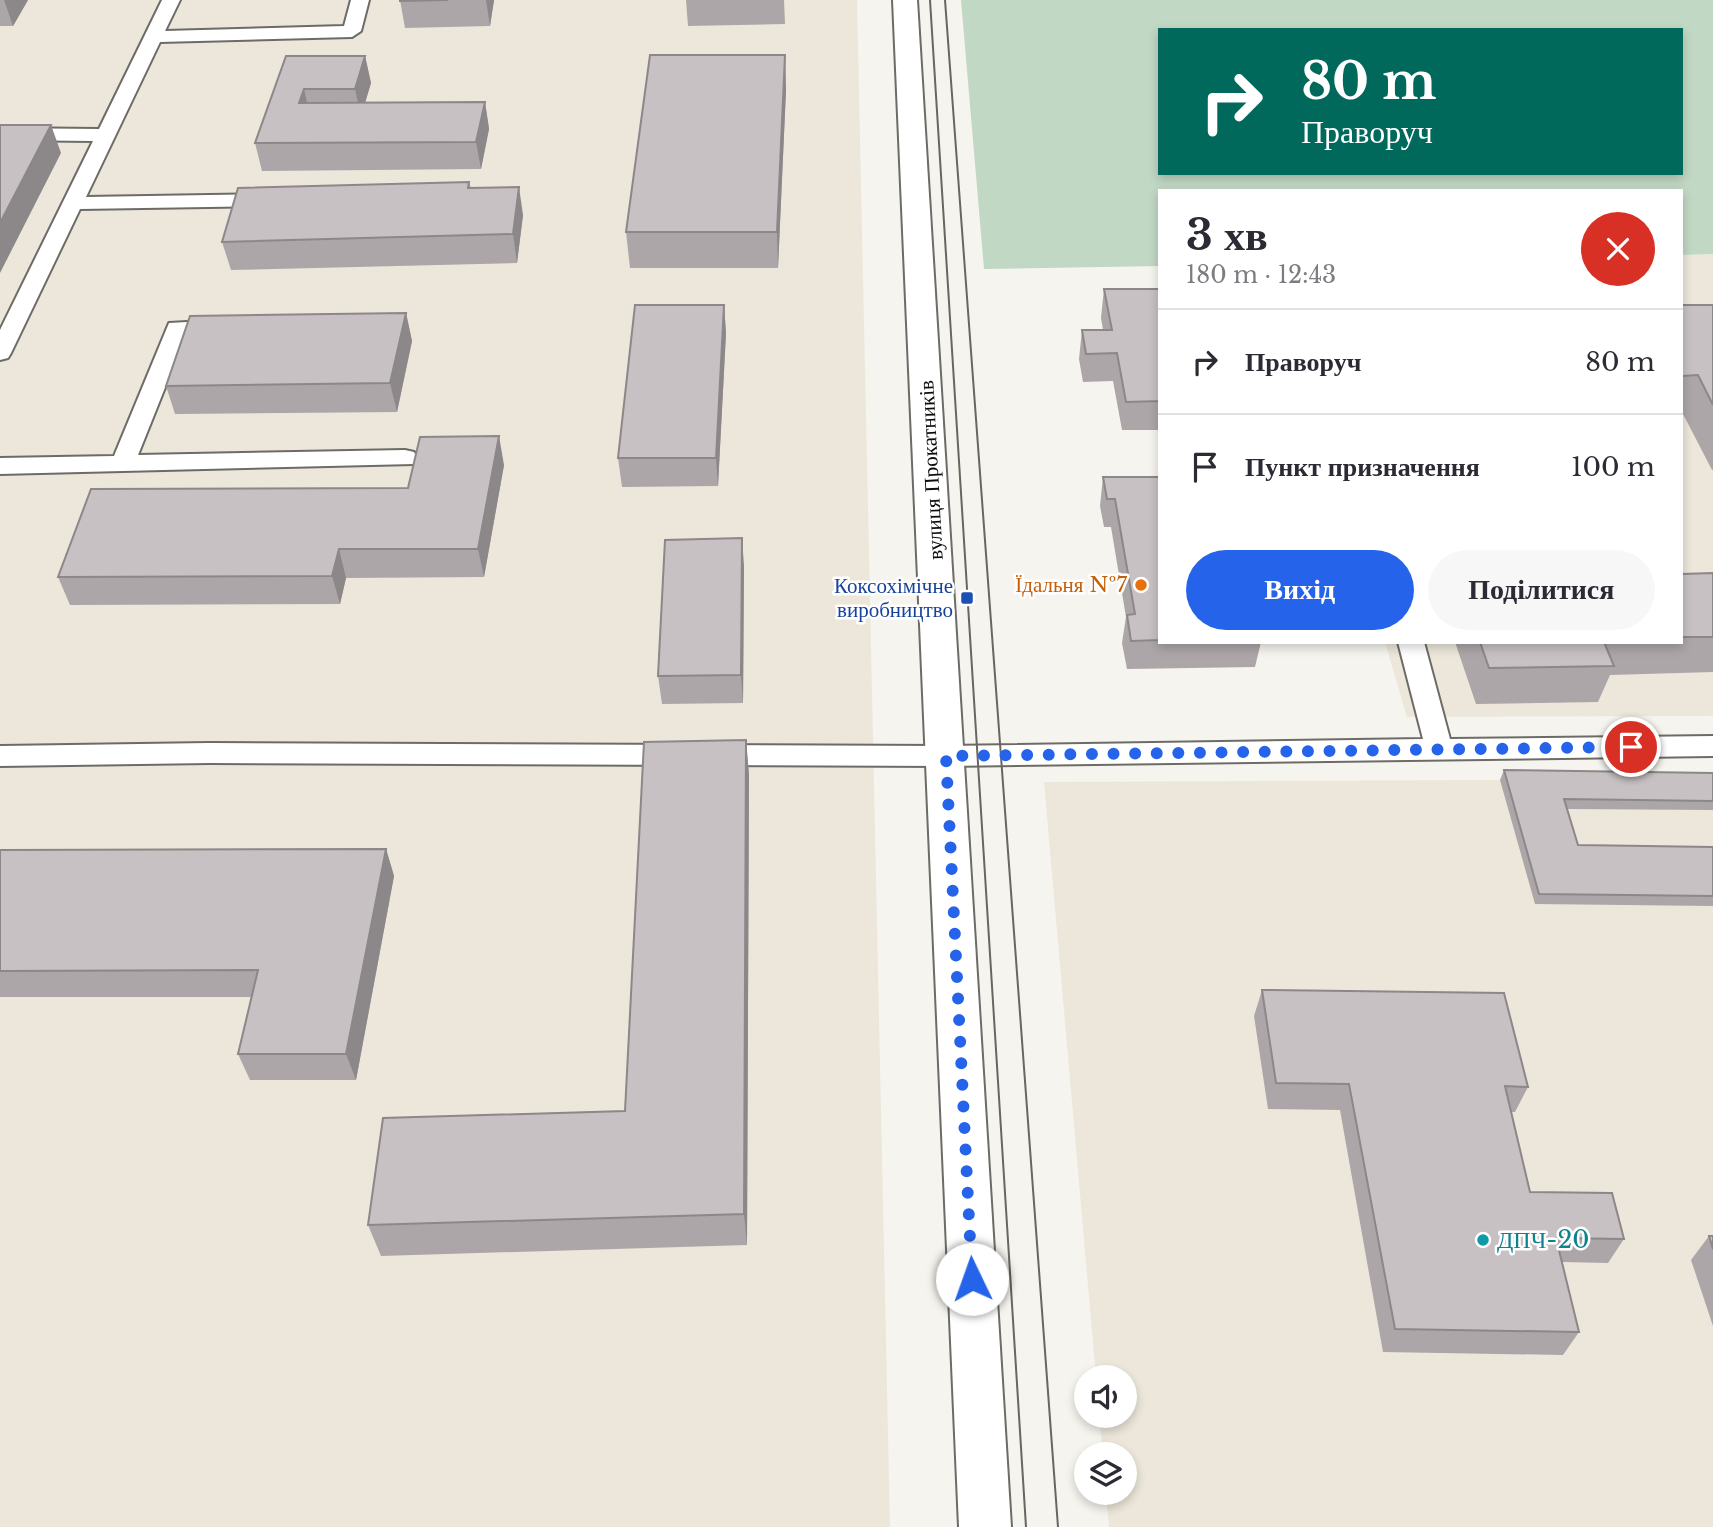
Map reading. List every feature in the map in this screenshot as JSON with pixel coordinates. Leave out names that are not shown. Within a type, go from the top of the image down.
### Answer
[{"type":"street","name":"вулиця Прокатників","points":[[905,0],[985,1527]]},
{"type":"lane","points":[[0,353],[171,0]]},
{"type":"lane","points":[[153,37],[352,31],[360,0]]},
{"type":"lane","points":[[0,134],[106,135]]},
{"type":"lane","points":[[73,202],[282,200]]},
{"type":"lane","points":[[123,464],[177,328],[243,327]]},
{"type":"lane","points":[[0,466],[405,458]]},
{"type":"lane","points":[[1412,644],[1439,749]]},
{"type":"lane","points":[[0,756],[209,753],[946,756],[1713,746]]},
{"type":"shaded area","points":[[0,0],[857,0],[890,1527],[0,1527]]},
{"type":"shaded area","points":[[1713,254],[1713,716],[1407,717],[1386,644],[1683,644],[1683,255]]},
{"type":"shaded area","points":[[1500,780],[1713,783],[1713,1527],[1109,1527],[1107,1505],[1137,1505],[1137,1442],[1102,1442],[1100,1428],[1137,1428],[1137,1365],[1095,1365],[1044,782]]},
{"type":"green space","points":[[961,0],[1713,0],[1713,254],[1683,255],[1683,189],[1158,189],[1158,266],[984,269]]},
{"type":"building","points":[[650,55],[785,55],[777,232],[626,232]]},
{"type":"building","points":[[286,56],[365,56],[355,89],[304,89],[299,103],[485,102],[476,142],[255,143]]},
{"type":"building","points":[[0,125],[51,125],[0,223]]},
{"type":"building","points":[[469,182],[468,188],[519,187],[513,234],[222,242],[238,188]]},
{"type":"building","points":[[1104,289],[1158,289],[1158,401],[1126,402],[1117,353],[1086,354],[1082,330],[1112,330]]},
{"type":"building","points":[[635,305],[724,305],[716,458],[618,458]]},
{"type":"building","points":[[1683,305],[1713,305],[1713,405],[1698,375],[1683,376]]},
{"type":"building","points":[[406,313],[390,383],[166,386],[190,316]]},
{"type":"building","points":[[499,436],[478,549],[339,549],[332,576],[58,577],[91,489],[408,488],[420,437]]},
{"type":"building","points":[[1103,477],[1158,477],[1158,640],[1131,641],[1127,615],[1135,614],[1115,499],[1107,499]]},
{"type":"building","points":[[742,538],[741,675],[658,676],[665,540]]},
{"type":"building","points":[[1713,573],[1713,637],[1683,637],[1683,574]]},
{"type":"building","points":[[1481,644],[1605,644],[1614,666],[1489,668]]},
{"type":"building","points":[[746,740],[744,1214],[368,1225],[383,1118],[625,1111],[644,742]]},
{"type":"building","points":[[1504,770],[1713,773],[1713,801],[1564,799],[1578,845],[1713,847],[1713,896],[1539,894]]},
{"type":"building","points":[[386,849],[346,1054],[238,1054],[258,970],[0,971],[0,850]]},
{"type":"building","points":[[1262,990],[1504,993],[1528,1087],[1505,1086],[1530,1192],[1612,1193],[1624,1239],[1556,1238],[1579,1332],[1395,1329],[1349,1084],[1276,1083]]},
{"type":"tram line","points":[[930,0],[1026,1527]]},
{"type":"tram line","points":[[945,0],[1058,1527]]},
{"type":"place","name":"Їдальня №7","points":[[1141,585]]},
{"type":"place","name":"Коксохімічне виробництво","points":[[967,598]]},
{"type":"place","name":"ДПЧ-20","points":[[1483,1240]]},
{"type":"route","points":[[972,1279],[946,756],[1631,747]]}]
